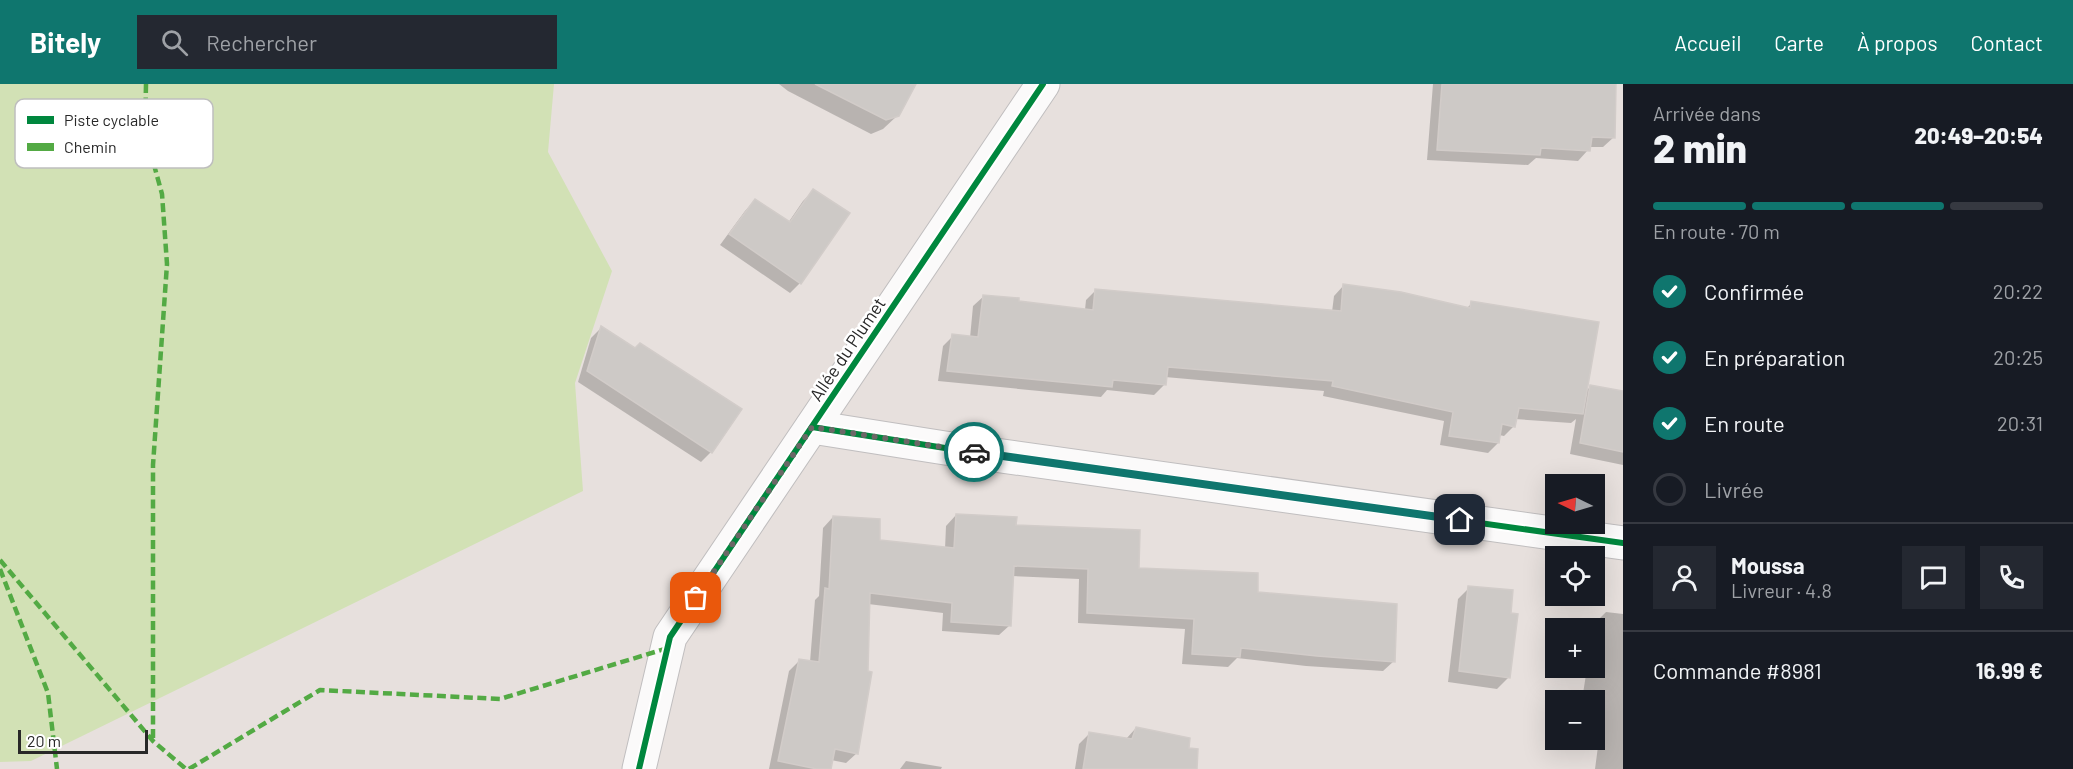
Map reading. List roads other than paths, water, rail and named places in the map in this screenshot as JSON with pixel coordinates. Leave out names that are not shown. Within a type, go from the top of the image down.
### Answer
[{"type":"street","name":"Allée du Plumet","points":[[639,769],[670,637],[1043,84]]},
{"type":"street","points":[[812,427],[945,448],[1623,543]]}]
